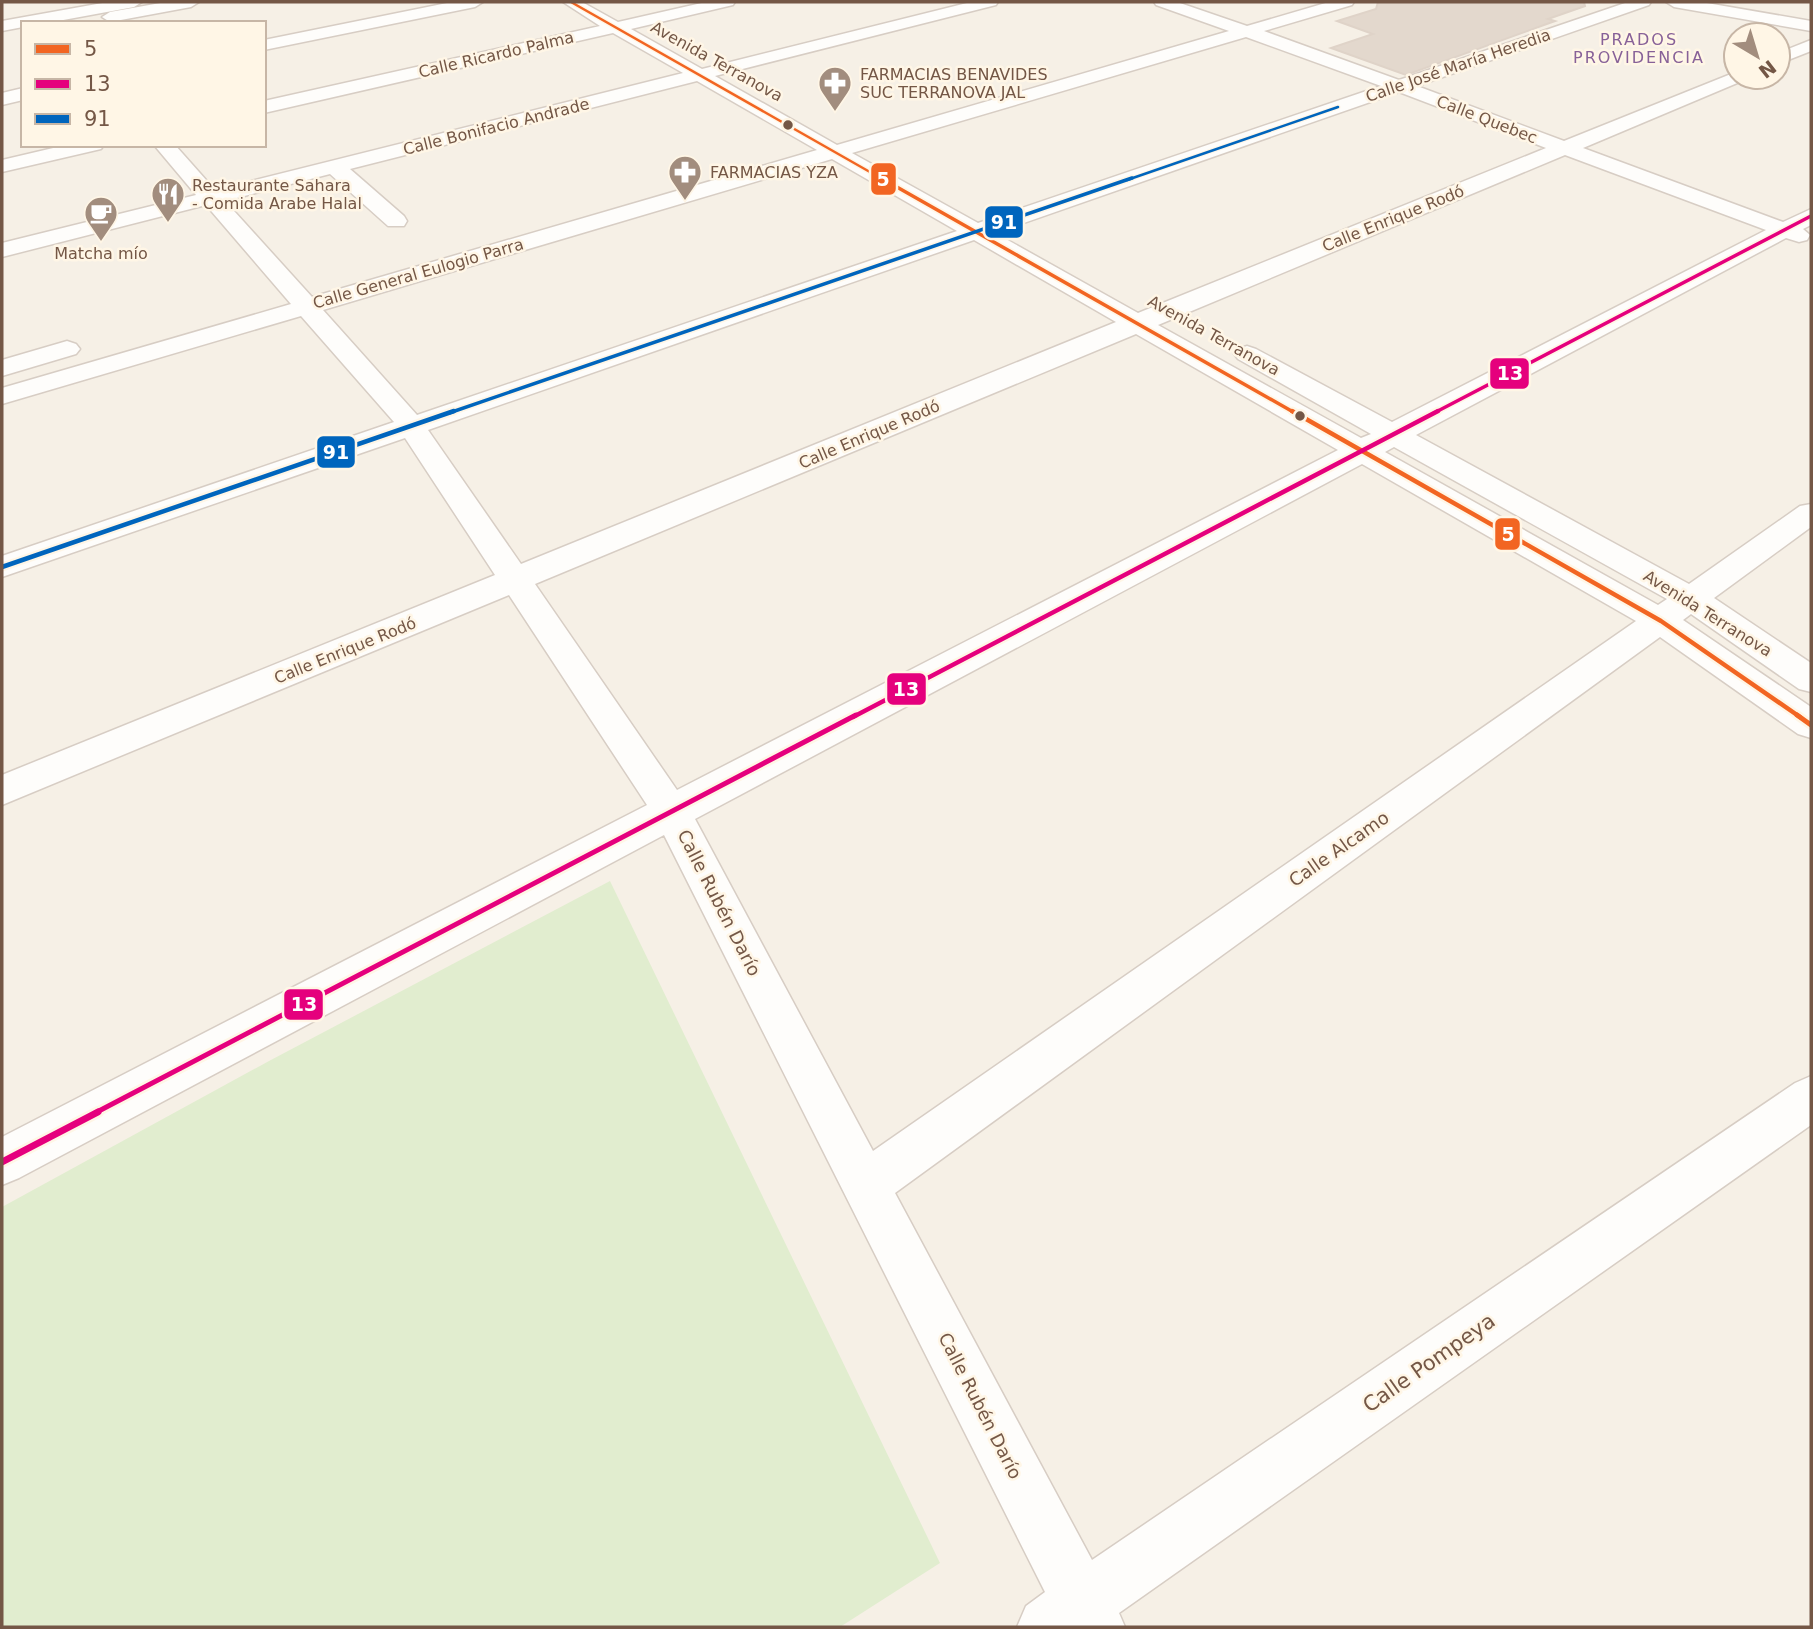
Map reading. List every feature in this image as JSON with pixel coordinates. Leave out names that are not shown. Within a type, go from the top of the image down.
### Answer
[{"type":"street","points":[[33,2],[51,20],[134,2]]},
{"type":"street","points":[[88,21],[191,2]]},
{"type":"street","points":[[266,45],[475,2]]},
{"type":"street","name":"Avenida Terranova","points":[[571,2],[643,20],[729,67],[864,143],[976,213],[1141,310],[1676,610],[1811,725]]},
{"type":"street","points":[[643,20],[727,2]]},
{"type":"street","name":"Calle Bonifacio Andrade","points":[[2,250],[990,2]]},
{"type":"street","name":"Calle Quebec","points":[[1162,2],[1400,86],[1562,149],[1811,239]]},
{"type":"street","points":[[1102,55],[1287,2]]},
{"type":"street","points":[[649,183],[825,140],[864,143],[1346,2]]},
{"type":"street","name":"Calle José María Heredia","points":[[1006,220],[1643,2]]},
{"type":"street","points":[[1674,2],[1811,26]]},
{"type":"street","points":[[1760,2],[1811,10]]},
{"type":"street","name":"Avenida Terranova","points":[[612,14],[700,75],[825,140],[976,213],[1006,220],[1040,240]]},
{"type":"street","name":"Calle Ricardo Palma","points":[[266,106],[612,14]]},
{"type":"street","points":[[2,26],[21,24]]},
{"type":"street","points":[[2,37],[21,33]]},
{"type":"street","points":[[1792,53],[1811,46]]},
{"type":"street","name":"Calle Enrique Rodó","points":[[1167,310],[1722,82]]},
{"type":"street","points":[[2,99],[21,94]]},
{"type":"street","name":"Calle General Eulogio Parra","points":[[2,397],[291,291],[825,140]]},
{"type":"street","points":[[2,166],[85,147]]},
{"type":"street","name":"Calle Rubén Darío","points":[[166,147],[411,425],[671,811],[865,1185],[1075,1619]]},
{"type":"street","points":[[335,166],[396,221]]},
{"type":"street","points":[[2,567],[411,425],[976,213]]},
{"type":"street","points":[[2,1162],[1811,216]]},
{"type":"street","name":"Avenida Terranova","points":[[1141,310],[1167,310],[1191,323]]},
{"type":"street","name":"Calle Enrique Rodó","points":[[2,790],[517,580],[1141,310]]},
{"type":"street","points":[[2,368],[92,342]]},
{"type":"street","name":"Avenida Terranova","points":[[1226,342],[1377,442],[1676,610],[1811,680]]},
{"type":"street","name":"Calle Alcamo","points":[[865,1185],[1811,513]]},
{"type":"street","name":"Calle Pompeya","points":[[1075,1619],[1811,1098]]},
{"type":"green space","points":[[610,881],[940,1563],[840,1627],[2,1627],[2,1207],[269,1061]]},
{"type":"building","points":[[1378,2],[1584,2],[1585,6],[1548,19],[1555,21],[1406,75],[1331,48],[1373,34],[1337,21],[1376,9]]},
{"type":"transit line","name":"5","points":[[571,2],[1661,621],[1811,725]]},
{"type":"transit line","name":"91","points":[[2,567],[1338,107]]},
{"type":"transit line","name":"13","points":[[2,1162],[1811,216]]},
{"type":"place","name":"FARMACIAS BENAVIDES SUC TERRANOVA JAL","points":[[835,113]]},
{"type":"place","name":"FARMACIAS YZA","points":[[685,202]]},
{"type":"place","name":"Restaurante Sahara - Comida Arabe Halal","points":[[168,224]]},
{"type":"place","name":"Matcha mío","points":[[101,243]]},
{"type":"district","name":"PRADOS PROVIDENCIA","points":[[1639,48]]}]
